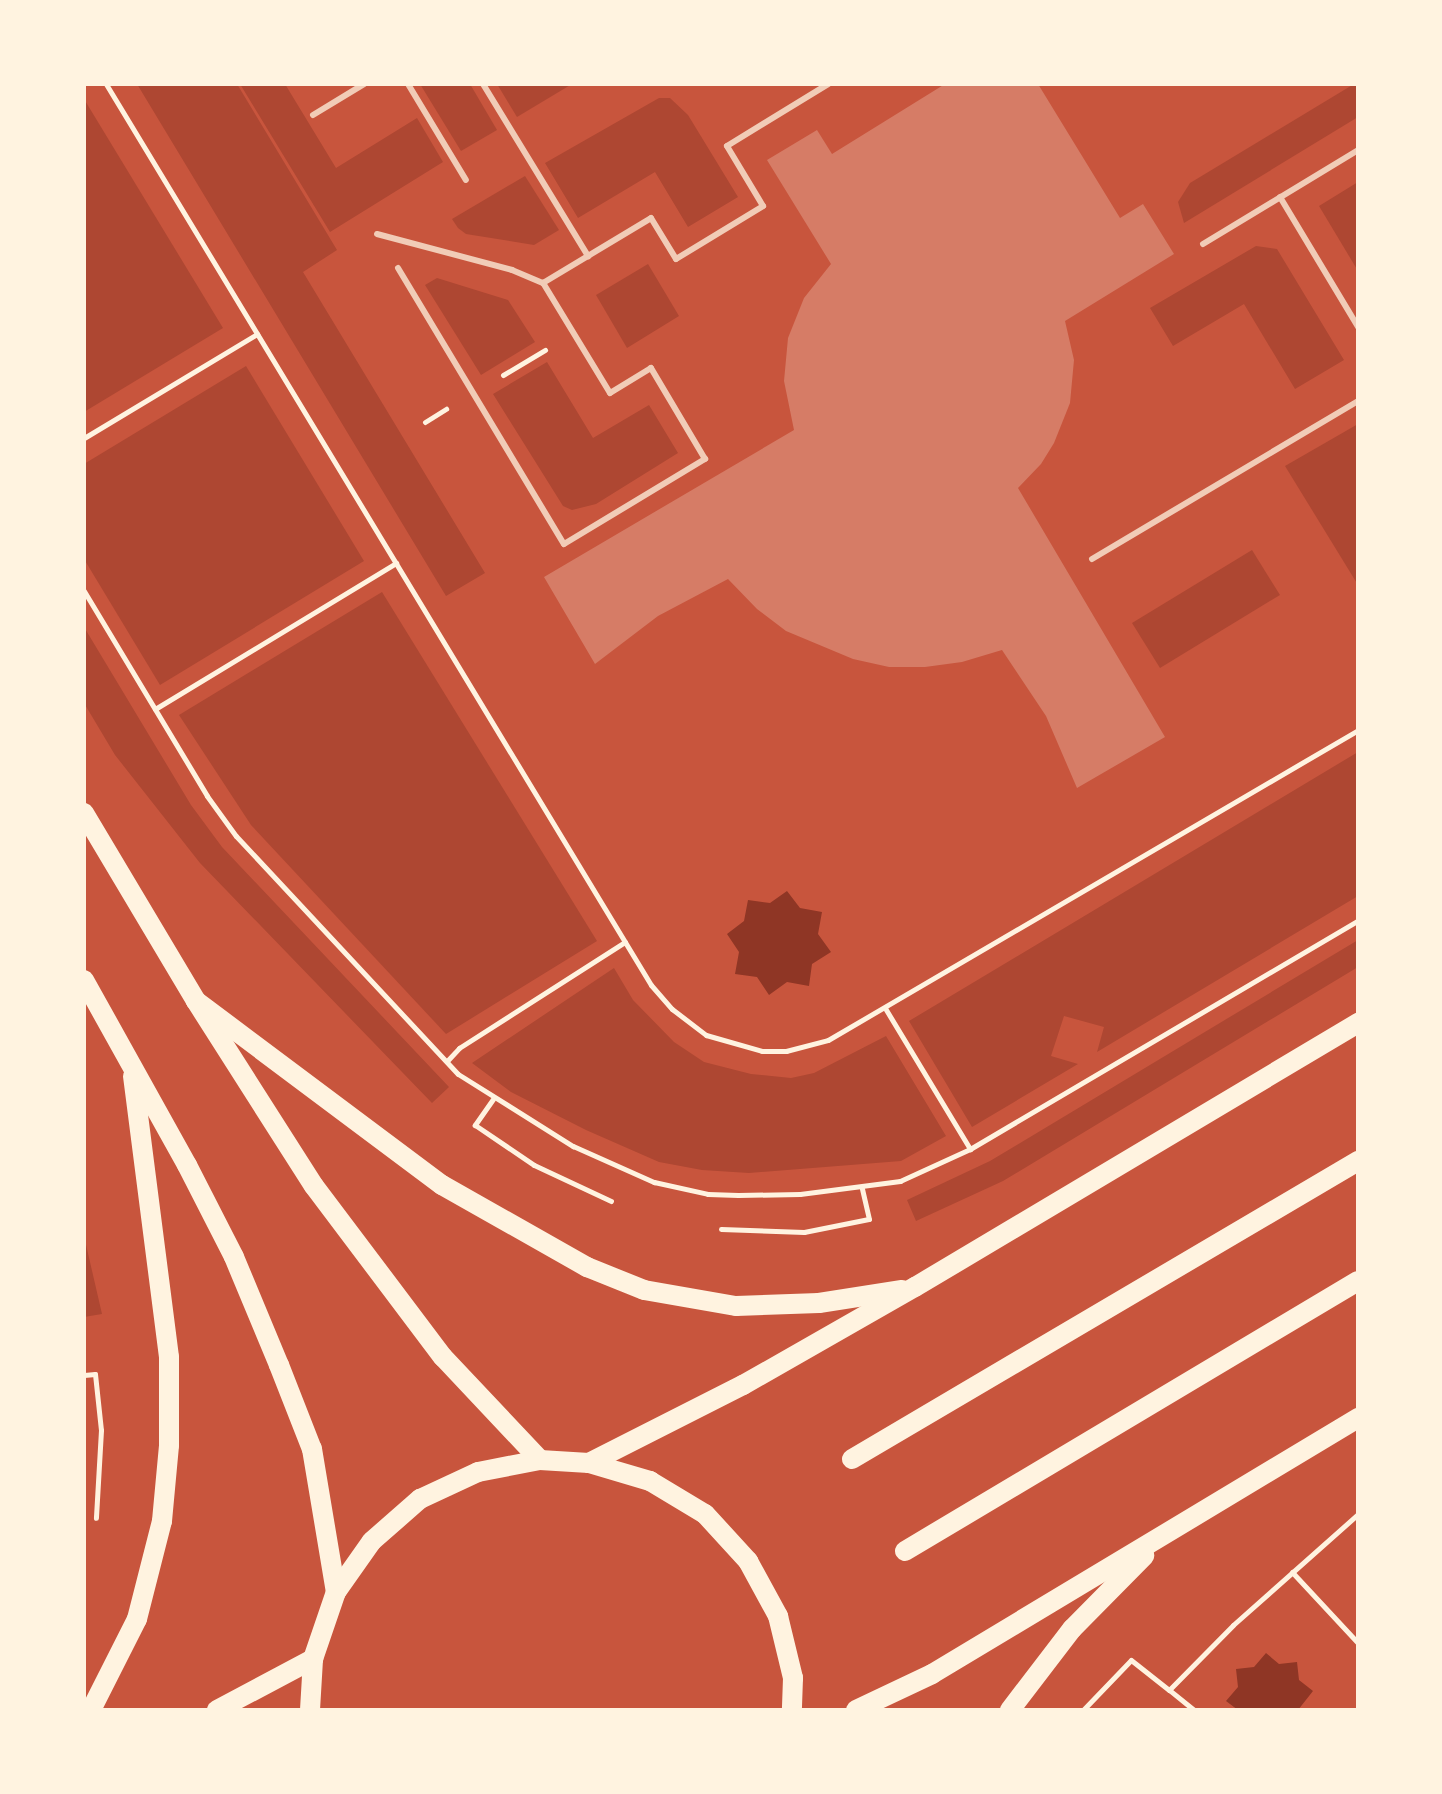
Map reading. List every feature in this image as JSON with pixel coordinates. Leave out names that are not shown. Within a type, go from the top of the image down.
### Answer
[{"type":"main road","points":[[84,813],[196,1001],[314,1186],[443,1357],[540,1460]]},
{"type":"main road","points":[[84,980],[131,1060],[234,1257],[285,1379],[312,1449],[336,1592]]},
{"type":"main road","points":[[196,1001],[442,1185],[587,1267],[644,1290],[736,1306],[819,1303],[915,1287]]},
{"type":"main road","points":[[589,1463],[743,1385],[915,1287],[1358,1023]]},
{"type":"main road","points":[[91,1710],[137,1619],[162,1521],[169,1445],[169,1357],[131,1060]]},
{"type":"main road","points":[[852,1459],[1358,1161]]},
{"type":"main road","points":[[905,1551],[1358,1281]]},
{"type":"main road","points":[[856,1710],[932,1674],[1358,1418]]},
{"type":"main road","points":[[310,1710],[313,1659],[336,1592],[372,1541],[420,1499],[478,1472],[540,1460],[589,1463],[650,1481],[705,1514],[748,1561],[778,1616],[793,1678],[792,1710]]},
{"type":"main road","points":[[1010,1710],[1072,1629],[1165,1534]]},
{"type":"main road","points":[[217,1710],[313,1659]]},
{"type":"lane","points":[[313,115],[364,84]]},
{"type":"lane","points":[[408,84],[466,180]]},
{"type":"lane","points":[[483,84],[588,256]]},
{"type":"lane","points":[[543,283],[651,218],[676,259],[763,206],[727,146],[828,84]]},
{"type":"lane","points":[[1203,244],[1358,150]]},
{"type":"lane","points":[[1280,197],[1358,327]]},
{"type":"lane","points":[[377,234],[512,270],[543,283],[610,393],[651,368],[705,459],[564,544],[398,268]]},
{"type":"lane","points":[[1092,559],[1358,401]]},
{"type":"path","points":[[106,84],[651,985],[672,1009],[706,1035],[739,1047],[762,1051],[807,1047],[828,1040],[1358,730]]},
{"type":"path","points":[[84,438],[257,334]]},
{"type":"path","points":[[155,709],[396,563]]},
{"type":"path","points":[[84,591],[207,796],[236,836],[447,1061],[493,1099],[573,1146],[654,1182],[708,1194],[800,1194],[900,1181],[970,1149],[1358,920]]},
{"type":"path","points":[[447,1061],[459,1048],[625,942]]},
{"type":"path","points":[[885,1008],[970,1149]]},
{"type":"path","points":[[493,1099],[475,1125],[534,1165],[611,1201]]},
{"type":"path","points":[[721,1229],[804,1232],[869,1219],[862,1188]]},
{"type":"path","points":[[84,1375],[95,1374],[101,1430],[96,1518]]},
{"type":"path","points":[[1169,1690],[1292,1572],[1358,1514]]},
{"type":"path","points":[[1292,1572],[1358,1643]]},
{"type":"path","points":[[1083,1710],[1131,1660],[1194,1710]]},
{"type":"shaded area","points":[[137,84],[237,84],[337,250],[303,272],[485,573],[446,596]]},
{"type":"shaded area","points":[[240,84],[285,84],[336,168],[417,118],[443,162],[330,232]]},
{"type":"shaded area","points":[[420,84],[470,84],[497,130],[461,151]]},
{"type":"shaded area","points":[[497,84],[572,84],[517,117]]},
{"type":"shaded area","points":[[1358,84],[1358,117],[1184,223],[1178,202],[1190,183]]},
{"type":"shaded area","points":[[659,98],[670,98],[688,115],[738,197],[688,227],[655,172],[578,218],[545,163]]},
{"type":"shaded area","points":[[84,99],[223,328],[84,412]]},
{"type":"shaded area","points":[[525,176],[559,230],[534,245],[466,234],[458,228],[452,219]]},
{"type":"shaded area","points":[[1358,182],[1358,271],[1319,206]]},
{"type":"shaded area","points":[[1256,246],[1277,249],[1344,360],[1295,389],[1244,304],[1173,346],[1150,308]]},
{"type":"shaded area","points":[[648,264],[679,316],[627,348],[596,295]]},
{"type":"shaded area","points":[[437,278],[508,300],[535,342],[481,375],[425,285]]},
{"type":"shaded area","points":[[547,362],[593,438],[649,405],[678,453],[596,504],[572,510],[563,506],[493,394]]},
{"type":"shaded area","points":[[246,366],[364,561],[160,685],[84,559],[84,464]]},
{"type":"shaded area","points":[[1358,424],[1358,585],[1285,466]]},
{"type":"shaded area","points":[[1252,550],[1280,595],[1160,668],[1132,623]]},
{"type":"shaded area","points":[[382,592],[597,941],[446,1034],[251,825],[179,715]]},
{"type":"shaded area","points":[[84,627],[191,805],[222,847],[449,1087],[432,1103],[200,863],[115,755],[84,703]]},
{"type":"shaded area","points":[[1358,752],[1358,896],[1097,1052],[1104,1027],[1064,1016],[1051,1056],[1078,1064],[972,1127],[909,1021]]},
{"type":"shaded area","points":[[787,891],[800,908],[822,912],[818,934],[831,952],[812,964],[809,986],[787,982],[769,995],[757,977],[735,974],[739,952],[727,934],[744,921],[748,900],[770,903]]},
{"type":"shaded area","points":[[1358,940],[1358,967],[1003,1181],[916,1221],[907,1200],[990,1161]]},
{"type":"shaded area","points":[[614,968],[633,1000],[674,1042],[704,1062],[751,1074],[791,1078],[814,1073],[886,1036],[946,1136],[901,1161],[749,1173],[702,1170],[659,1162],[586,1130],[511,1092],[472,1063]]},
{"type":"shaded area","points":[[84,1236],[102,1314],[84,1317]]},
{"type":"shaded area","points":[[1266,1653],[1279,1664],[1297,1662],[1299,1680],[1313,1691],[1298,1710],[1238,1710],[1226,1701],[1238,1687],[1236,1669],[1254,1667]]},
{"type":"building","points":[[945,84],[1038,84],[1120,218],[1143,204],[1174,254],[1065,321],[1074,360],[1070,403],[1054,443],[1041,464],[1018,488],[1165,737],[1077,788],[1046,716],[1002,650],[962,662],[925,667],[889,667],[853,659],[786,631],[757,609],[728,579],[658,616],[595,664],[544,577],[794,430],[784,381],[788,338],[804,298],[831,264],[767,160],[817,130],[832,154]]}]
